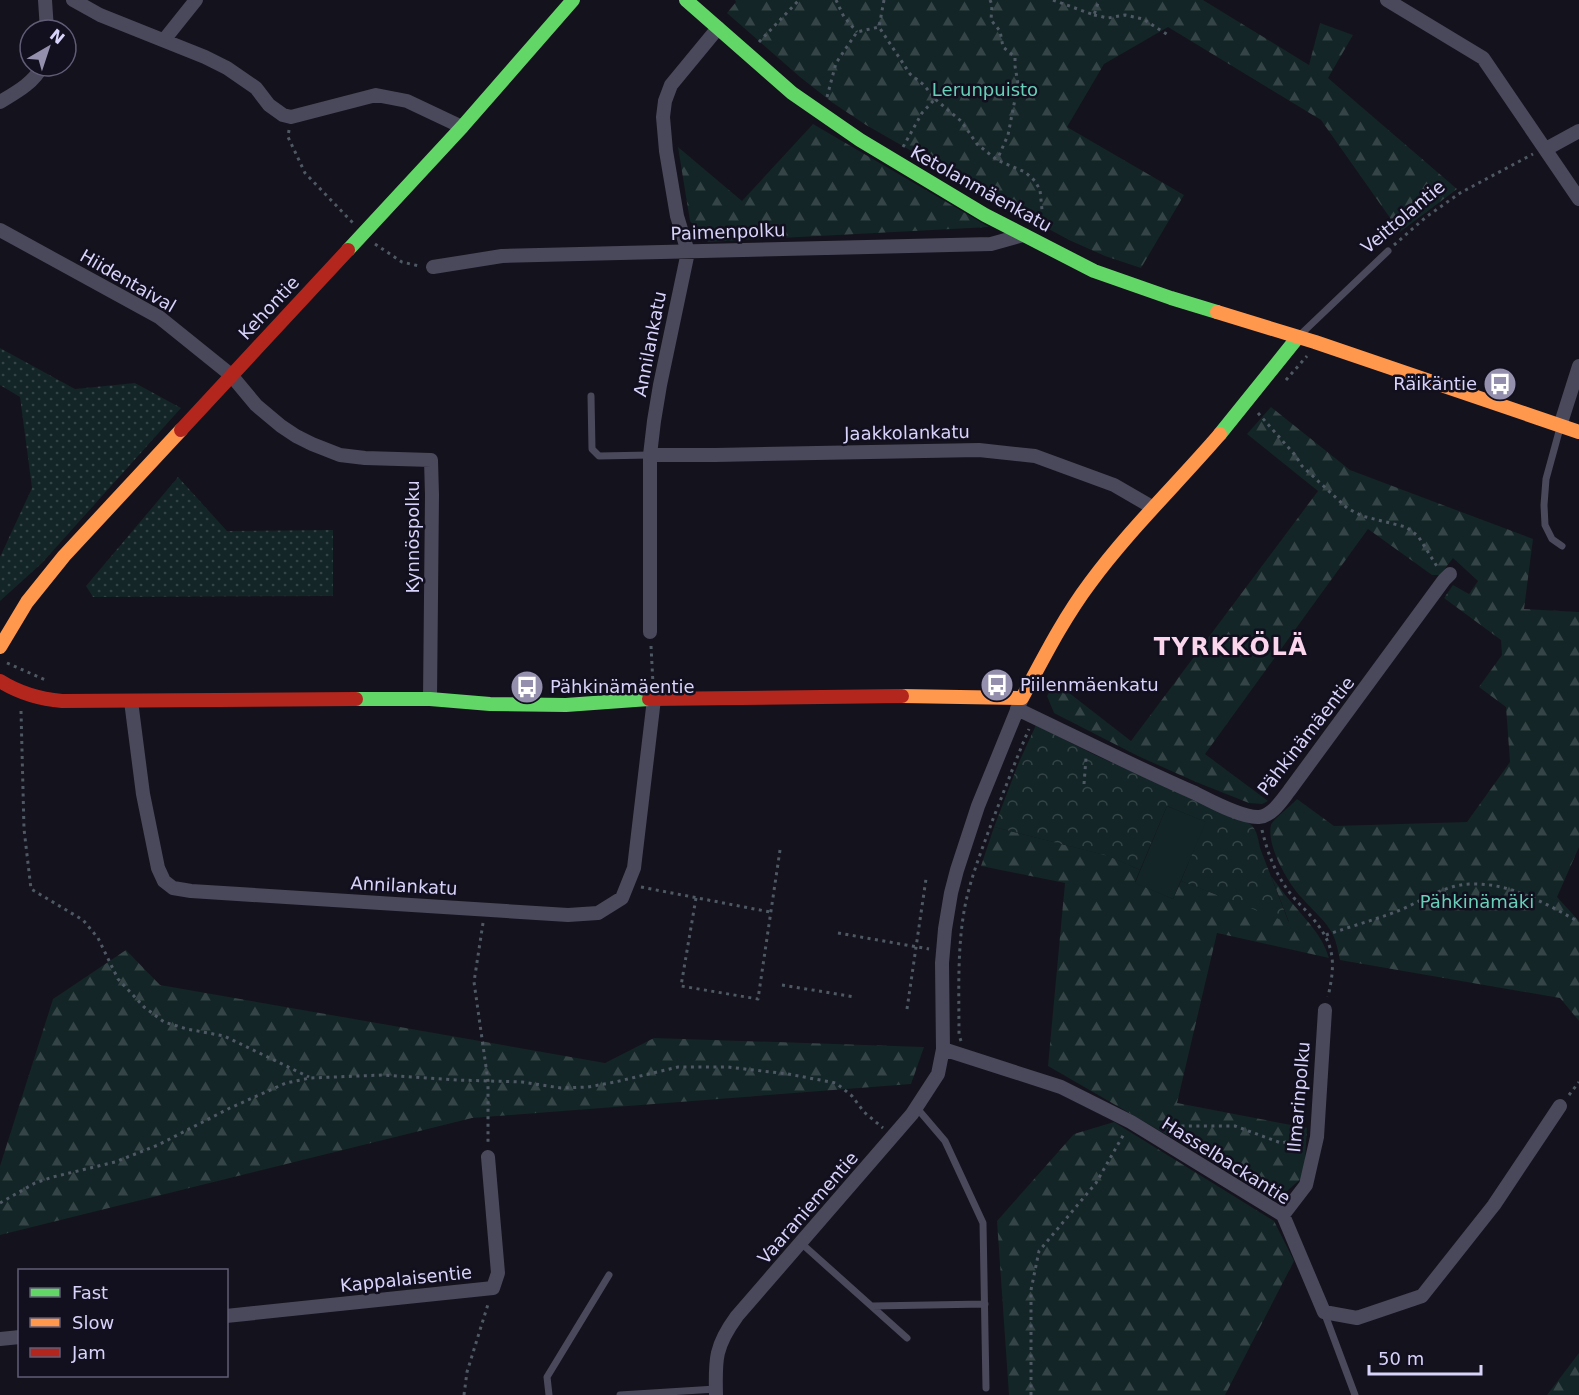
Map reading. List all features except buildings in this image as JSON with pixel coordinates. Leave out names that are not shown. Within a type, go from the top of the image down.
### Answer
[{"type":"street","points":[[45,0],[46,18]]},
{"type":"street","points":[[73,0],[100,15],[227,68],[256,88],[269,105],[283,115],[291,117],[376,95],[407,101],[462,127]]},
{"type":"street","points":[[164,40],[196,0]]},
{"type":"street","name":"Kehontie","points":[[0,647],[27,602],[64,556],[462,127],[573,0]]},
{"type":"street","name":"Ketolanmäenkatu","points":[[686,0],[795,95],[860,140],[985,215],[1094,271],[1171,298],[1299,337]]},
{"type":"street","points":[[1387,0],[1482,58],[1579,199]]},
{"type":"street","name":"Annilankatu","points":[[650,632],[650,454],[660,385],[688,252],[677,216],[663,117],[665,101],[671,85],[718,28]]},
{"type":"street","points":[[0,102],[26,86],[33,78]]},
{"type":"street","points":[[1546,149],[1579,131]]},
{"type":"street","name":"Hiidentaival","points":[[0,230],[159,317],[231,375]]},
{"type":"street","name":"Paimenpolku","points":[[433,267],[502,256],[991,244],[1023,235]]},
{"type":"street","points":[[943,1049],[942,963],[947,920],[957,870],[978,806],[1020,704],[1088,585],[1152,507],[1234,418],[1286,349],[1299,337],[1579,432]]},
{"type":"street","points":[[1560,426],[1579,366]]},
{"type":"street","name":"Kynnöspolku","points":[[231,375],[256,405],[281,426],[312,444],[340,455],[431,460],[430,699]]},
{"type":"street","name":"Jaakkolankatu","points":[[650,454],[726,455],[979,450],[1006,452],[1035,456],[1074,469],[1114,485],[1152,507]]},
{"type":"street","name":"Pähkinämäentie","points":[[0,681],[24,694],[47,700],[430,699],[490,704],[566,705],[653,693],[945,696],[1020,704],[1034,717],[1087,744],[1231,809],[1259,817],[1267,815],[1289,791],[1447,577]]},
{"type":"street","name":"Annilankatu","points":[[131,701],[143,794],[158,868],[164,881],[173,888],[568,915],[598,913],[622,898],[634,868],[653,693]]},
{"type":"street","name":"Ilmarinpolku","points":[[1284,1215],[1306,1185],[1317,1137],[1325,1010]]},
{"type":"street","name":"Hasselbackantie","points":[[943,1049],[1061,1087],[1131,1122],[1284,1215],[1324,1312]]},
{"type":"street","name":"Vaaraniementie","points":[[716,1392],[717,1353],[726,1331],[893,1137],[938,1074],[943,1049]]},
{"type":"street","points":[[1324,1312],[1357,1318],[1422,1296],[1494,1205],[1560,1106]]},
{"type":"street","name":"Kappalaisentie","points":[[228,1316],[493,1288],[498,1274],[488,1157]]},
{"type":"street","points":[[0,1340],[18,1337]]},
{"type":"lane","name":"Veittolantie","points":[[1299,337],[1388,251]]},
{"type":"lane","points":[[591,396],[592,449],[599,456],[650,454]]},
{"type":"lane","points":[[1560,426],[1546,479],[1544,505],[1545,525],[1552,539],[1562,546]]},
{"type":"lane","points":[[916,1107],[945,1141],[983,1223],[986,1388]]},
{"type":"lane","points":[[801,1243],[908,1338]]},
{"type":"lane","points":[[549,1395],[547,1377],[609,1275]]},
{"type":"lane","points":[[872,1306],[985,1304]]},
{"type":"lane","points":[[1324,1312],[1355,1395]]},
{"type":"lane","points":[[620,1395],[716,1392]]},
{"type":"path","points":[[756,44],[799,0]]},
{"type":"path","points":[[836,0],[844,17],[857,32]]},
{"type":"path","points":[[884,0],[879,27],[910,74],[961,122],[977,144],[997,160],[1025,172],[1035,181],[1040,190],[1042,210],[1036,228]]},
{"type":"path","points":[[990,0],[991,20],[1000,31],[1003,47],[1015,57],[1018,84],[1008,135],[997,160]]},
{"type":"path","points":[[1053,0],[1108,18],[1125,15],[1143,19],[1168,35]]},
{"type":"path","points":[[1094,15],[1099,0]]},
{"type":"path","points":[[825,104],[836,63],[857,32],[879,27]]},
{"type":"path","points":[[901,151],[922,113],[935,99]]},
{"type":"path","points":[[291,117],[288,137],[305,173],[382,250],[402,262],[415,266],[433,267]]},
{"type":"path","name":"Veittolantie","points":[[1388,251],[1426,217],[1461,193],[1528,156],[1546,149]]},
{"type":"path","points":[[1280,387],[1311,351],[1315,342]]},
{"type":"path","points":[[1257,413],[1302,466],[1347,508],[1362,516],[1406,527],[1418,536],[1436,565],[1447,577]]},
{"type":"path","points":[[650,632],[653,693]]},
{"type":"path","points":[[21,706],[24,829],[31,889],[83,920],[98,938],[118,979],[144,1007],[164,1022],[224,1036],[310,1078]]},
{"type":"path","points":[[964,1056],[959,1035],[959,956],[965,908],[981,852],[1034,717]]},
{"type":"path","points":[[1084,784],[1087,744]]},
{"type":"path","points":[[1259,817],[1267,851],[1278,875],[1293,897],[1326,935],[1333,957],[1332,977],[1325,1010]]},
{"type":"path","points":[[696,898],[681,986],[758,999],[780,850]]},
{"type":"path","points":[[907,1009],[926,879]]},
{"type":"path","points":[[1326,935],[1389,915],[1452,887],[1471,884],[1492,885],[1538,899],[1579,922]]},
{"type":"path","points":[[627,885],[770,913]]},
{"type":"path","points":[[485,909],[474,982],[488,1081],[488,1157]]},
{"type":"path","points":[[838,933],[943,951]]},
{"type":"path","points":[[782,986],[855,997]]},
{"type":"path","points":[[0,1203],[34,1183],[115,1162],[158,1145],[230,1108],[286,1083],[310,1078],[383,1075],[522,1082],[561,1088],[588,1087],[678,1067],[728,1067],[788,1074],[836,1083],[852,1095],[864,1112],[893,1137]]},
{"type":"path","points":[[1032,1395],[1030,1290],[1039,1251],[1096,1183],[1131,1122]]},
{"type":"path","points":[[1152,1135],[1170,1126],[1235,1126],[1281,1143],[1317,1137]]},
{"type":"path","points":[[464,1395],[467,1372],[493,1288]]},
{"type":"green space","name":"Lerunpuisto","points":[[735,0],[1203,0],[1309,65],[1320,23],[1353,35],[1328,78],[1457,189],[1400,232],[1321,120],[1168,27],[1104,64],[1067,127],[1184,195],[1141,268],[1105,256],[1069,240],[866,125],[800,77],[727,13],[736,2]]},
{"type":"green space","points":[[813,124],[989,227],[708,242],[690,221],[678,147],[742,201]]},
{"type":"green space","points":[[0,348],[75,389],[135,383],[181,408],[42,563],[0,601],[0,557],[32,488],[20,397],[0,385]]},
{"type":"green space","name":"Pähkinämäki","points":[[1271,407],[1350,470],[1533,539],[1524,609],[1579,612],[1579,847],[1557,897],[1579,921],[1579,1021],[1560,998],[1340,960],[1331,931],[1290,883],[1279,863],[1272,843],[1270,833],[1272,823],[1297,799],[1334,826],[1467,822],[1510,762],[1506,707],[1479,687],[1502,655],[1501,640],[1444,598],[1453,585],[1469,594],[1478,581],[1453,558],[1440,575],[1432,575],[1368,529],[1205,754],[1268,801],[1262,804],[1249,803],[1196,782],[1138,756],[1054,713],[1047,696],[1055,682],[1131,741],[1318,491],[1247,434]]},
{"type":"green space","points":[[178,477],[227,531],[333,530],[333,596],[93,597],[86,586]]},
{"type":"green space","points":[[1036,725],[1095,755],[1251,825],[1257,833],[1260,848],[1289,923],[1181,881],[1205,822],[1167,806],[1140,870],[1108,856],[994,827]]},
{"type":"green space","points":[[1167,806],[1206,822],[1173,899],[1135,883]]},
{"type":"green space","points":[[994,827],[1109,856],[1140,870],[1135,882],[1173,899],[1181,881],[1289,922],[1271,876],[1314,929],[1329,958],[1217,933],[1177,1103],[1307,1128],[1304,1176],[1278,1199],[1048,1066],[1065,883],[981,866]]},
{"type":"green space","points":[[126,950],[160,985],[605,1063],[654,1038],[924,1047],[911,1084],[472,1118],[0,1235],[0,1166],[53,999]]},
{"type":"green space","points":[[1114,1122],[1274,1221],[1294,1261],[1225,1395],[1009,1395],[997,1221],[1074,1134]]},
{"type":"green space","points":[[1579,1353],[1579,1395],[1547,1395]]},
{"type":"traffic: fast","points":[[348,250],[462,127],[573,0]]},
{"type":"traffic: fast","points":[[686,0],[792,93],[860,140],[985,215],[1094,271],[1217,312]]},
{"type":"traffic: fast","points":[[1220,434],[1298,337]]},
{"type":"traffic: fast","points":[[356,699],[430,699],[490,704],[566,705],[649,699]]},
{"type":"traffic: slow","points":[[1217,312],[1315,342],[1579,432]]},
{"type":"traffic: slow","points":[[0,647],[27,602],[64,556],[181,430]]},
{"type":"traffic: slow","points":[[902,696],[1022,698],[1062,625],[1090,583],[1137,526],[1220,434]]},
{"type":"traffic: jam","points":[[181,430],[348,250]]},
{"type":"traffic: jam","points":[[0,681],[30,695],[62,701],[356,699]]},
{"type":"traffic: jam","points":[[649,699],[902,696]]},
{"type":"place","name":"Räikäntie","points":[[1500,384]]},
{"type":"place","name":"Piilenmäenkatu","points":[[997,685]]},
{"type":"place","name":"Pähkinämäentie","points":[[527,687]]},
{"type":"district","name":"TYRKKÖLÄ","points":[[1231,647]]}]
